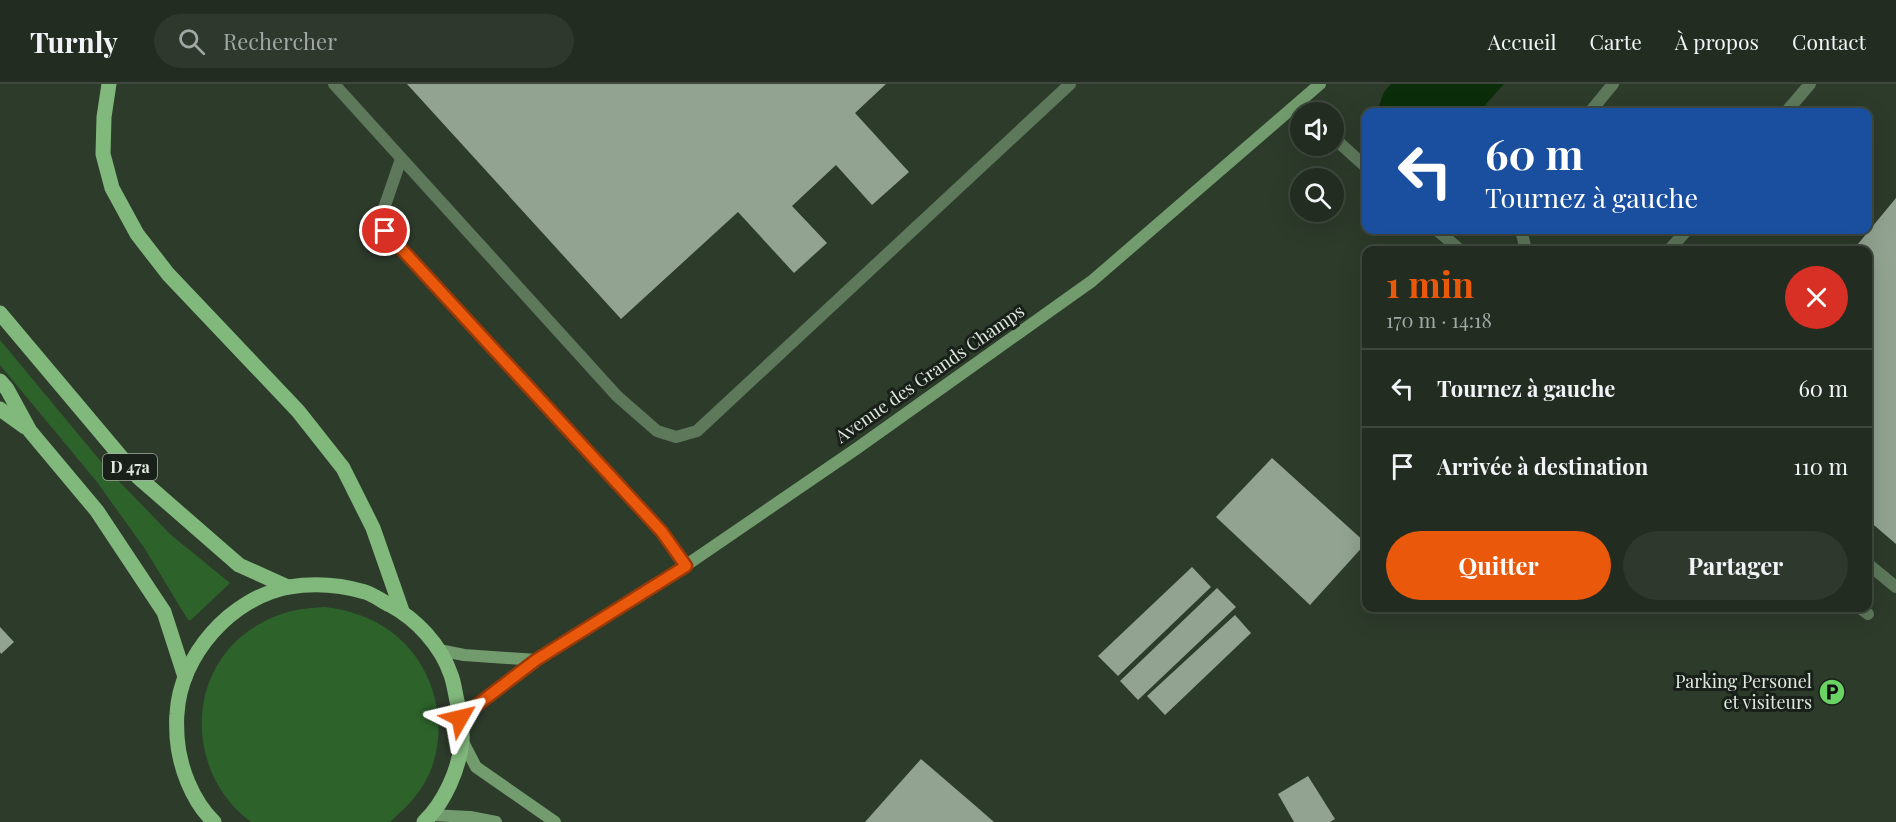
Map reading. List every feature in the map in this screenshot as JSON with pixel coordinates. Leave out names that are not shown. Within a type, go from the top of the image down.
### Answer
[{"type":"main road","points":[[109,84],[104,117],[103,154],[112,188],[136,234],[168,274],[298,411],[344,468],[373,528],[402,611]]},
{"type":"main road","name":"Avenue des Grands Champs","points":[[1306,102],[1320,84]]},
{"type":"main road","name":"Avenue des Grands Champs","points":[[460,718],[536,660],[686,566],[856,449],[1092,281],[1290,117]]},
{"type":"main road","name":"D 47a","points":[[0,313],[138,477],[239,565],[288,587]]},
{"type":"main road","name":"D 47a","points":[[0,381],[7,389],[30,431],[97,511],[164,612],[185,677]]},
{"type":"main road","points":[[0,409],[30,431]]},
{"type":"main road","points":[[214,822],[207,816],[188,785],[178,750],[177,713],[185,677],[201,646],[225,619],[255,599],[288,587],[328,584],[367,593],[402,611],[422,629],[439,650],[451,674],[462,740],[447,790],[427,818]]},
{"type":"main road","points":[[439,650],[464,655],[536,660]]},
{"type":"main road","points":[[462,740],[476,767],[555,822]]},
{"type":"main road","points":[[427,818],[470,817],[496,822]]},
{"type":"lane","points":[[334,84],[617,396],[657,431],[676,437],[698,431],[1070,84]]},
{"type":"lane","points":[[1593,108],[1613,84]]},
{"type":"lane","points":[[1789,108],[1810,84]]},
{"type":"lane","points":[[1344,147],[1362,163]]},
{"type":"lane","points":[[401,159],[382,214],[385,231],[662,532],[686,566]]},
{"type":"lane","points":[[1442,234],[1455,246]]},
{"type":"lane","points":[[1673,246],[1683,234]]},
{"type":"lane","points":[[1872,567],[1896,587]]},
{"type":"shaded area","points":[[1391,84],[1504,84],[1483,108],[1378,108],[1384,92]]},
{"type":"shaded area","points":[[0,340],[108,470],[171,535],[230,583],[191,620],[188,620],[145,549],[97,482],[0,365]]},
{"type":"shaded area","points":[[325,607],[359,615],[383,626],[406,645],[419,662],[436,701],[438,744],[433,764],[417,795],[390,822],[251,822],[229,800],[213,775],[204,747],[202,718],[207,689],[219,663],[237,640],[263,622],[278,615]]},
{"type":"building","points":[[407,84],[886,84],[855,113],[909,172],[872,205],[836,165],[792,206],[827,243],[794,273],[738,212],[621,319]]},
{"type":"building","points":[[1896,198],[1896,544],[1872,523],[1872,246],[1856,246],[1866,234],[1872,234],[1872,227]]},
{"type":"building","points":[[1272,458],[1362,539],[1362,547],[1310,605],[1216,517]]},
{"type":"building","points":[[1192,567],[1211,587],[1118,676],[1098,656]]},
{"type":"building","points":[[1217,588],[1236,607],[1138,700],[1120,681]]},
{"type":"building","points":[[1235,615],[1251,633],[1165,715],[1147,696]]},
{"type":"building","points":[[0,627],[14,642],[1,654],[0,652]]},
{"type":"building","points":[[921,759],[978,808],[994,822],[865,822]]},
{"type":"building","points":[[1308,776],[1335,819],[1330,822],[1294,822],[1278,794]]},
{"type":"place","name":"Parking Personel et visiteurs","points":[[1832,692]]},
{"type":"route","points":[[385,231],[662,532],[686,566],[536,660],[460,718]]}]
